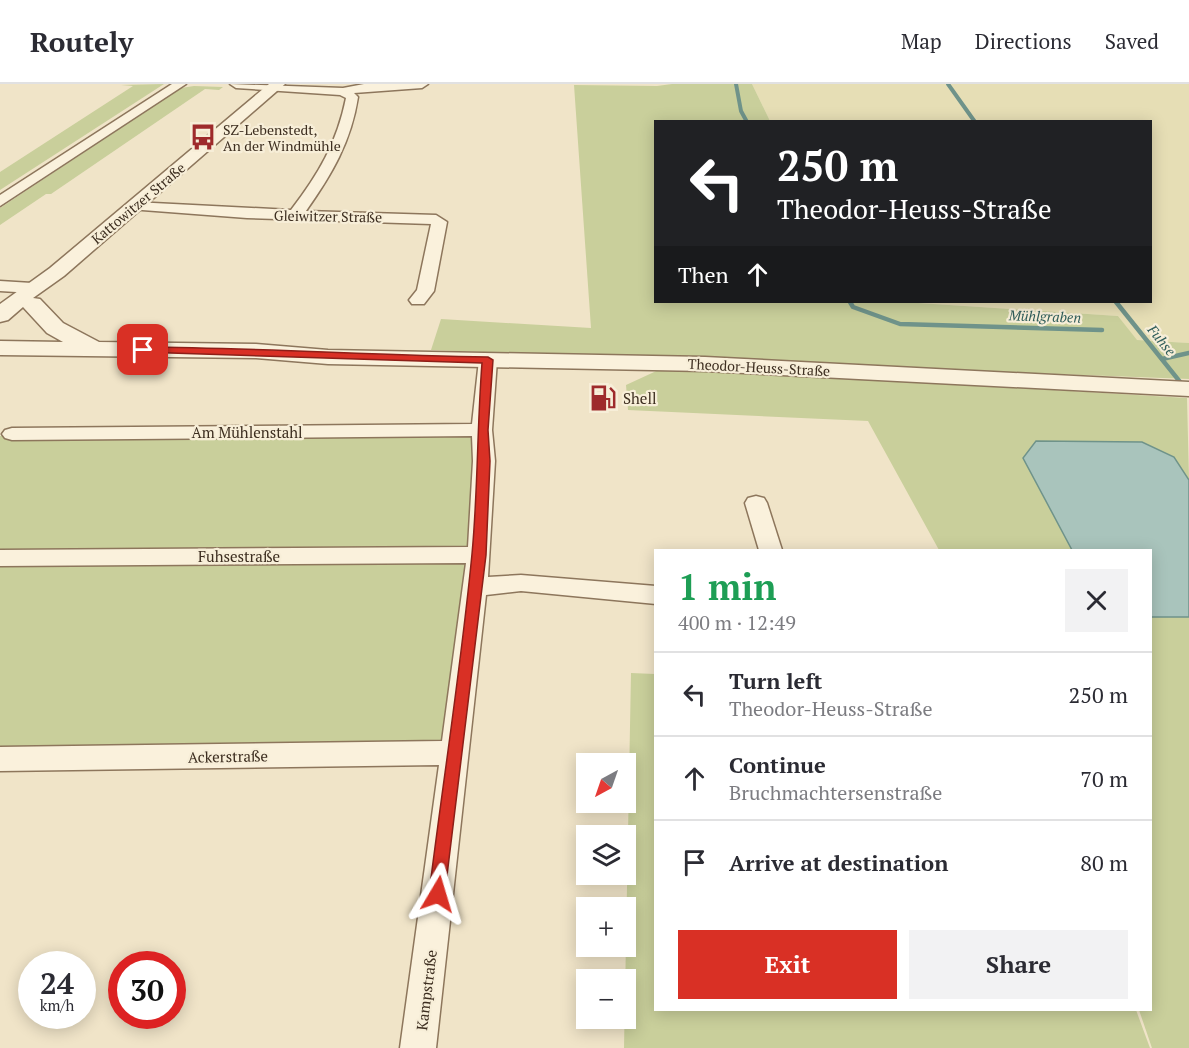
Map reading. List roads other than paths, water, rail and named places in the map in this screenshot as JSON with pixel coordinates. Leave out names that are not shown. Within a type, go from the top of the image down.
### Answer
[{"type":"street","points":[[0,202],[180,84]]},
{"type":"street","points":[[236,84],[276,85],[343,92],[367,87],[422,84]]},
{"type":"street","name":"Kattowitzer Straße","points":[[0,315],[21,300],[46,289],[52,276],[276,85]]},
{"type":"street","points":[[295,215],[332,165],[341,146],[352,97],[343,92]]},
{"type":"street","name":"Gleiwitzer Straße","points":[[134,206],[295,215],[417,217],[440,222],[425,291],[418,300]]},
{"type":"street","points":[[0,286],[59,330],[81,343],[98,349]]},
{"type":"street","name":"Kattowitzer Straße","points":[[0,335],[21,300]]},
{"type":"street","points":[[0,348],[256,351],[328,357]]},
{"type":"street","points":[[0,363],[276,360],[328,357]]},
{"type":"street","name":"Theodor-Heuss-Straße","points":[[328,357],[705,364],[1189,389]]},
{"type":"street","name":"Kampstraße","points":[[418,1048],[479,555],[484,461],[482,430],[488,360]]},
{"type":"street","name":"Am Mühlenstahl","points":[[12,434],[482,430]]},
{"type":"street","points":[[756,503],[771,549]]},
{"type":"street","name":"Fuhsestraße","points":[[0,558],[479,555]]},
{"type":"street","points":[[475,587],[521,583],[654,595]]},
{"type":"street","name":"Ackerstraße","points":[[0,759],[455,753]]},
{"type":"water","points":[[1036,441],[1142,442],[1174,457],[1189,480],[1189,617],[1152,617],[1152,549],[1071,549],[1023,458]]},
{"type":"waterway","name":"Mühlgraben","points":[[736,84],[741,111],[746,120]]},
{"type":"waterway","name":"Fuhse","points":[[948,84],[974,120]]},
{"type":"waterway","name":"Mühlgraben","points":[[851,303],[853,307],[900,324],[1102,330]]},
{"type":"waterway","name":"Fuhse","points":[[1117,303],[1189,393]]},
{"type":"waterway","points":[[1162,359],[1189,353]]},
{"type":"place","name":"SZ-Lebenstedt, An der Windmühle","points":[[203,137]]},
{"type":"place","name":"Shell","points":[[603,398]]}]
